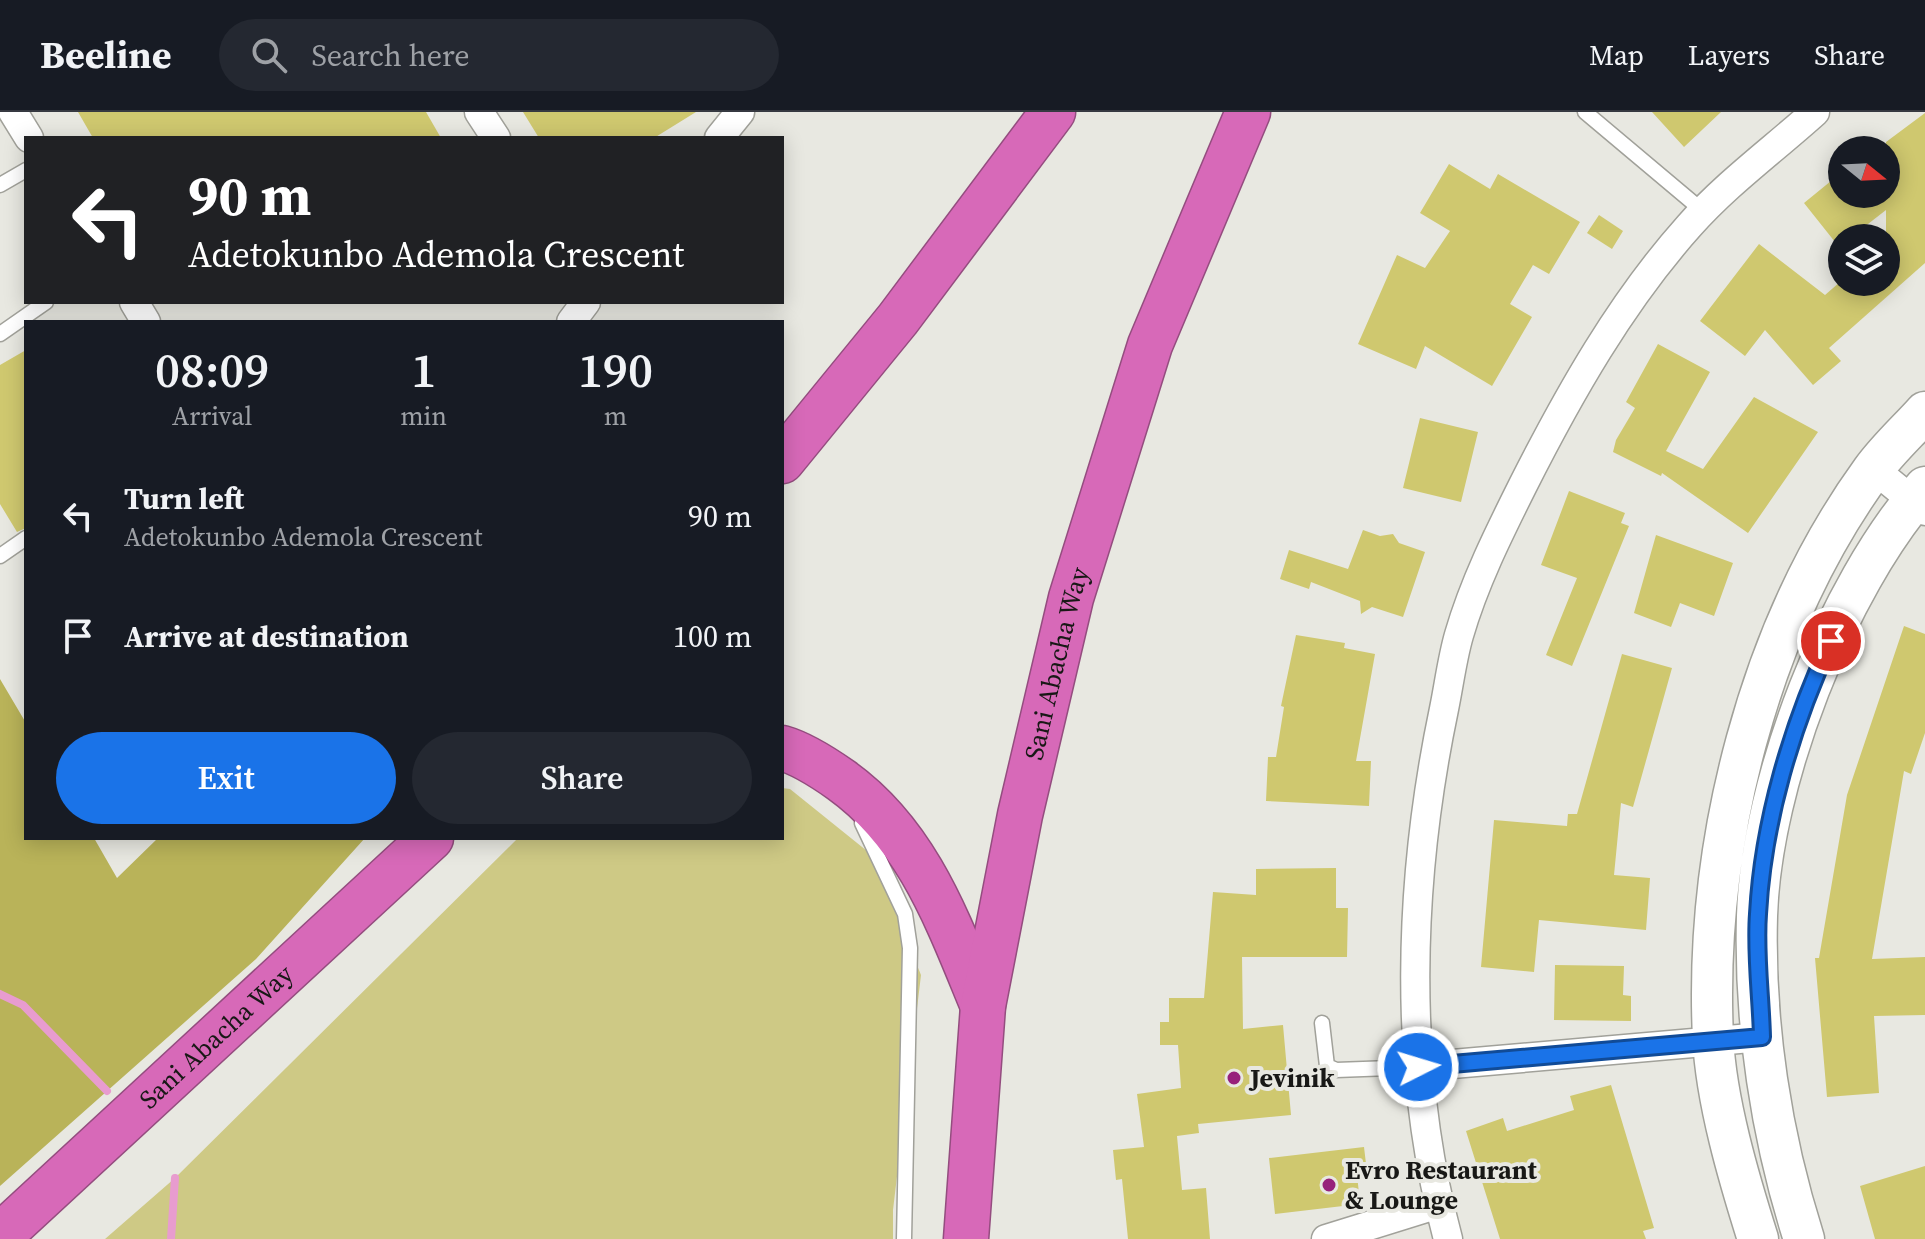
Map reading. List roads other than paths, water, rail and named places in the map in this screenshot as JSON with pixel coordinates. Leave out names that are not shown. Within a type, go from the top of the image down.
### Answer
[{"type":"highway","points":[[784,459],[898,319],[1053,112]]},
{"type":"highway","name":"Sani Abacha Way","points":[[966,1239],[983,1006],[1020,815],[1071,598],[1150,345],[1248,112]]},
{"type":"highway","points":[[798,756],[871,801],[907,845],[936,895],[983,1006]]},
{"type":"highway","name":"Sani Abacha Way","points":[[0,1236],[429,840]]},
{"type":"main road","points":[[1758,1239],[1726,1114],[1713,1040],[1714,929],[1736,787],[1758,699],[1828,538],[1874,469],[1925,412]]},
{"type":"main road","points":[[1804,1239],[1772,1111],[1762,1037],[1757,915],[1768,835],[1792,740],[1821,664],[1864,572],[1921,500]]},
{"type":"street","points":[[13,112],[28,136]]},
{"type":"street","points":[[479,112],[495,136]]},
{"type":"street","points":[[721,136],[740,112]]},
{"type":"street","points":[[1448,1239],[1439,1204],[1418,1067],[1418,893],[1431,772],[1459,635],[1492,546],[1548,435],[1619,316],[1690,225],[1815,112]]},
{"type":"street","points":[[1874,469],[1921,500]]},
{"type":"street","points":[[1418,1067],[1762,1037]]},
{"type":"street","points":[[1326,1239],[1439,1204]]},
{"type":"lane","points":[[1585,112],[1704,212]]},
{"type":"lane","points":[[0,185],[24,171]]},
{"type":"lane","points":[[0,334],[43,304]]},
{"type":"lane","points":[[0,556],[24,539]]},
{"type":"lane","points":[[798,756],[869,832],[905,914],[910,948],[904,1239]]},
{"type":"lane","points":[[1322,1023],[1327,1066],[1336,1070],[1418,1067]]},
{"type":"waterway","points":[[0,994],[23,1005],[107,1091]]},
{"type":"waterway","points":[[171,1239],[175,1178]]},
{"type":"place","name":"Jevinik","points":[[1234,1078]]},
{"type":"place","name":"Evro Restaurant & Lounge","points":[[1329,1185]]}]
